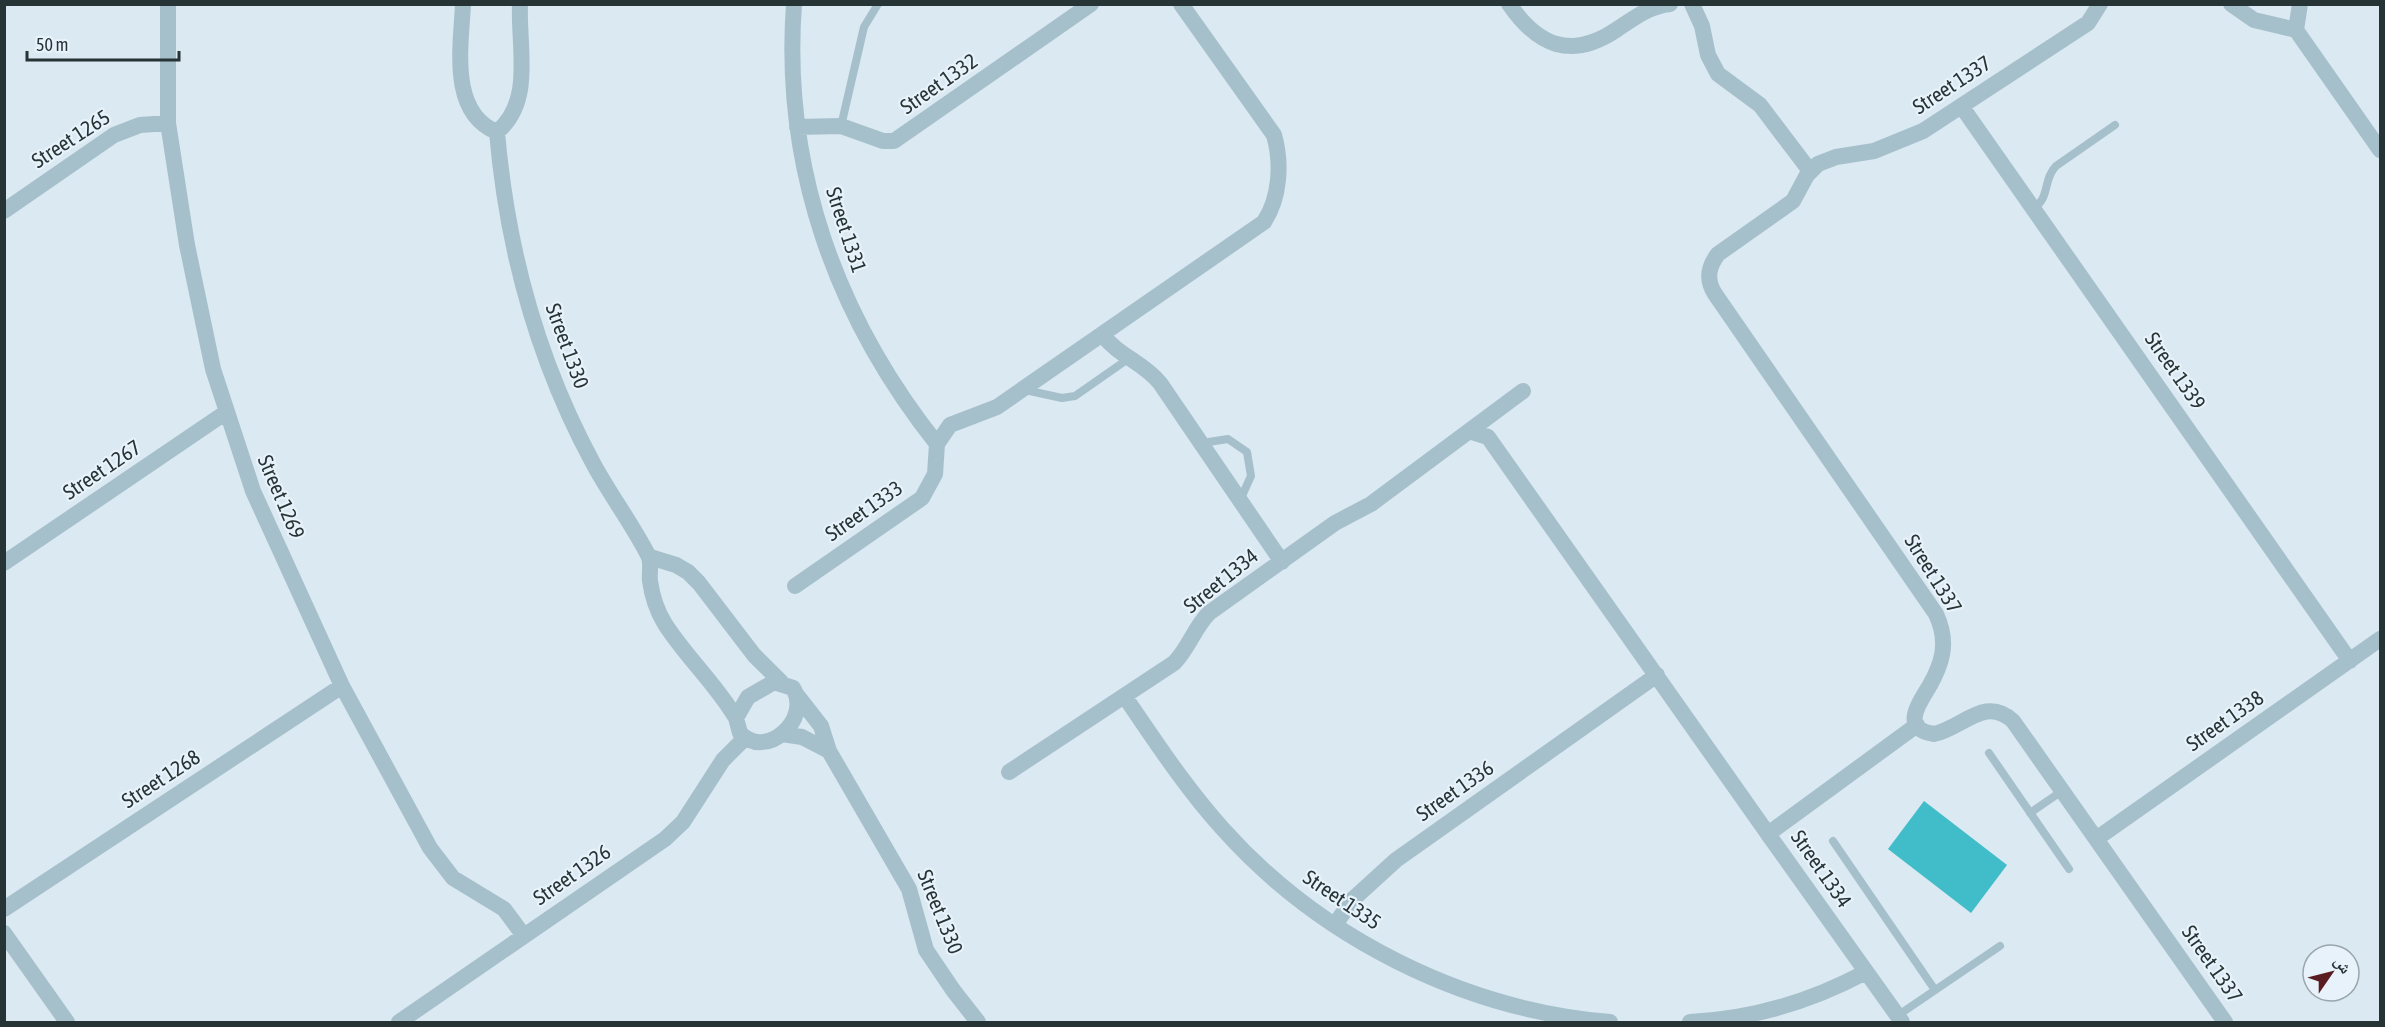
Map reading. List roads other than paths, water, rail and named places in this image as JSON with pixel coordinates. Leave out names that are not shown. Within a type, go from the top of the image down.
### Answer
[{"type":"street","name":"Street 1269","points":[[168,4],[168,123],[186,245],[213,369],[225,413],[253,491],[342,686],[438,859],[462,885],[504,909],[524,936]]},
{"type":"street","points":[[463,4],[461,54],[464,98],[479,122],[497,132],[513,116],[521,95],[520,4]]},
{"type":"street","name":"Street 1331","points":[[794,4],[792,65],[797,127],[815,211],[854,316],[890,380],[937,444]]},
{"type":"street","name":"Street 1332","points":[[797,127],[841,126],[883,141],[900,138],[1091,4]]},
{"type":"street","points":[[937,444],[944,430],[956,421],[990,411],[1022,390],[1258,227],[1269,215],[1277,182],[1278,157],[1274,135],[1181,4]]},
{"type":"street","points":[[1509,4],[1523,25],[1541,39],[1575,46],[1597,41],[1646,10],[1670,4]]},
{"type":"street","points":[[1692,4],[1702,26],[1708,55],[1718,74],[1760,105],[1810,171]]},
{"type":"street","name":"Street 1337","points":[[2100,4],[2088,23],[1962,107],[1907,139],[1874,151],[1827,160],[1810,171],[1793,201],[1719,254],[1711,266],[1710,281],[1715,294],[1936,614],[1943,632],[1942,655],[1933,679],[1915,711],[1917,725],[1922,730],[1935,734],[1978,713],[2000,712],[2018,727],[2225,1023]]},
{"type":"street","points":[[2231,4],[2254,20],[2296,30],[2380,150]]},
{"type":"street","points":[[2296,30],[2300,4]]},
{"type":"street","name":"Street 1339","points":[[1962,107],[2350,661]]},
{"type":"street","name":"Street 1265","points":[[4,211],[114,135],[140,125],[168,123]]},
{"type":"street","name":"Street 1330","points":[[497,132],[500,174],[515,257],[538,338],[561,396],[593,464],[650,557],[650,582],[658,612],[674,636],[717,687],[736,718]]},
{"type":"street","points":[[1102,334],[1113,348],[1153,375],[1241,498],[1281,562]]},
{"type":"street","name":"Street 1334","points":[[1009,772],[1125,697],[1179,657],[1197,627],[1209,613],[1335,523],[1371,504],[1522,391]]},
{"type":"street","name":"Street 1267","points":[[4,563],[225,413]]},
{"type":"street","points":[[1469,431],[1488,437],[1768,834]]},
{"type":"street","name":"Street 1333","points":[[795,586],[922,498],[935,474],[937,444]]},
{"type":"street","points":[[650,557],[676,565],[694,577],[754,655],[781,682],[793,688],[796,694],[796,714],[782,734]]},
{"type":"street","name":"Street 1338","points":[[2096,839],[2380,639]]},
{"type":"street","name":"Street 1336","points":[[1335,925],[1351,902],[1396,860],[1657,675]]},
{"type":"street","points":[[781,682],[774,682],[756,691],[742,705],[736,718],[740,733],[744,738],[761,743],[782,734],[802,737],[830,752]]},
{"type":"street","name":"Street 1268","points":[[4,909],[342,686]]},
{"type":"street","name":"Street 1330","points":[[796,694],[821,726],[830,752],[909,889],[926,950],[978,1023]]},
{"type":"street","name":"Street 1335","points":[[1125,697],[1173,767],[1222,829],[1279,883],[1335,925],[1411,968],[1456,987],[1527,1009],[1610,1023]]},
{"type":"street","name":"Street 1334","points":[[1899,1019],[1768,834],[1917,725]]},
{"type":"street","name":"Street 1326","points":[[399,1023],[674,832],[691,812],[723,760],[744,738]]},
{"type":"street","points":[[4,933],[67,1023]]},
{"type":"street","points":[[1690,1023],[1782,1008],[1830,991],[1866,972]]},
{"type":"lane","points":[[841,126],[864,27],[878,4]]},
{"type":"lane","points":[[2034,208],[2044,197],[2047,181],[2056,165],[2115,124]]},
{"type":"lane","points":[[1022,390],[1069,398],[1081,393],[1128,359]]},
{"type":"lane","points":[[1202,443],[1219,438],[1228,439],[1247,452],[1251,476],[1241,498]]},
{"type":"lane","points":[[1989,753],[2069,869]]},
{"type":"lane","points":[[2030,813],[2062,791]]},
{"type":"lane","points":[[1833,841],[1935,990]]},
{"type":"lane","points":[[1899,1019],[1935,990],[2000,946]]}]
